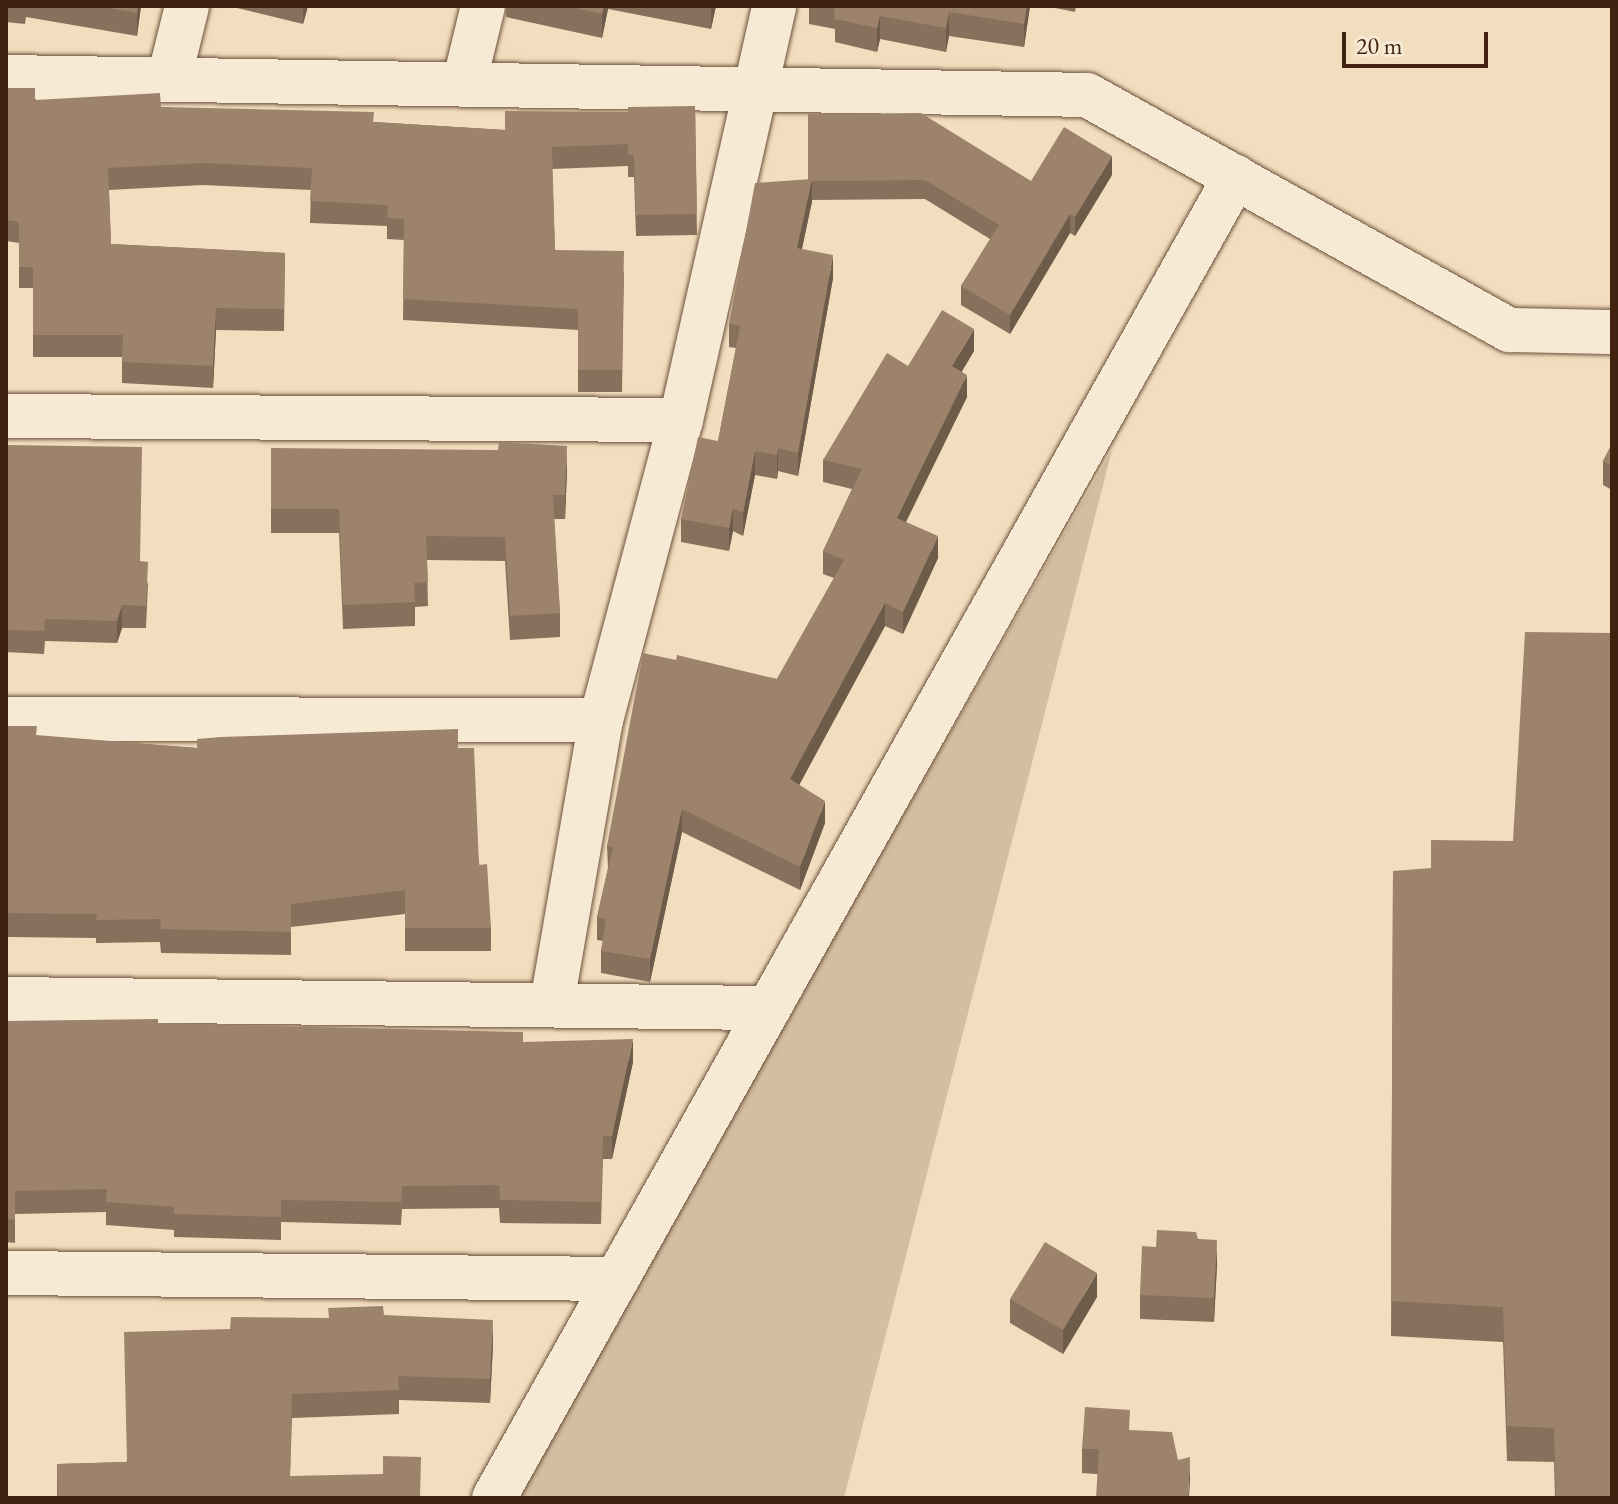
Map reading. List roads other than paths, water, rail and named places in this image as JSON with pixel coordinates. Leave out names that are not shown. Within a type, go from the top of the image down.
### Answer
[{"type":"street","points":[[169,79],[187,6]]},
{"type":"street","points":[[464,84],[483,6]]},
{"type":"street","points":[[552,1003],[601,720],[681,420],[774,6]]},
{"type":"street","points":[[6,77],[1087,95],[1510,330],[1612,332]]},
{"type":"street","points":[[494,1498],[1235,177]]},
{"type":"street","points":[[6,416],[681,420]]},
{"type":"street","points":[[6,719],[601,720]]},
{"type":"street","points":[[6,999],[552,1003],[769,1008]]},
{"type":"street","points":[[6,1273],[617,1279]]}]
